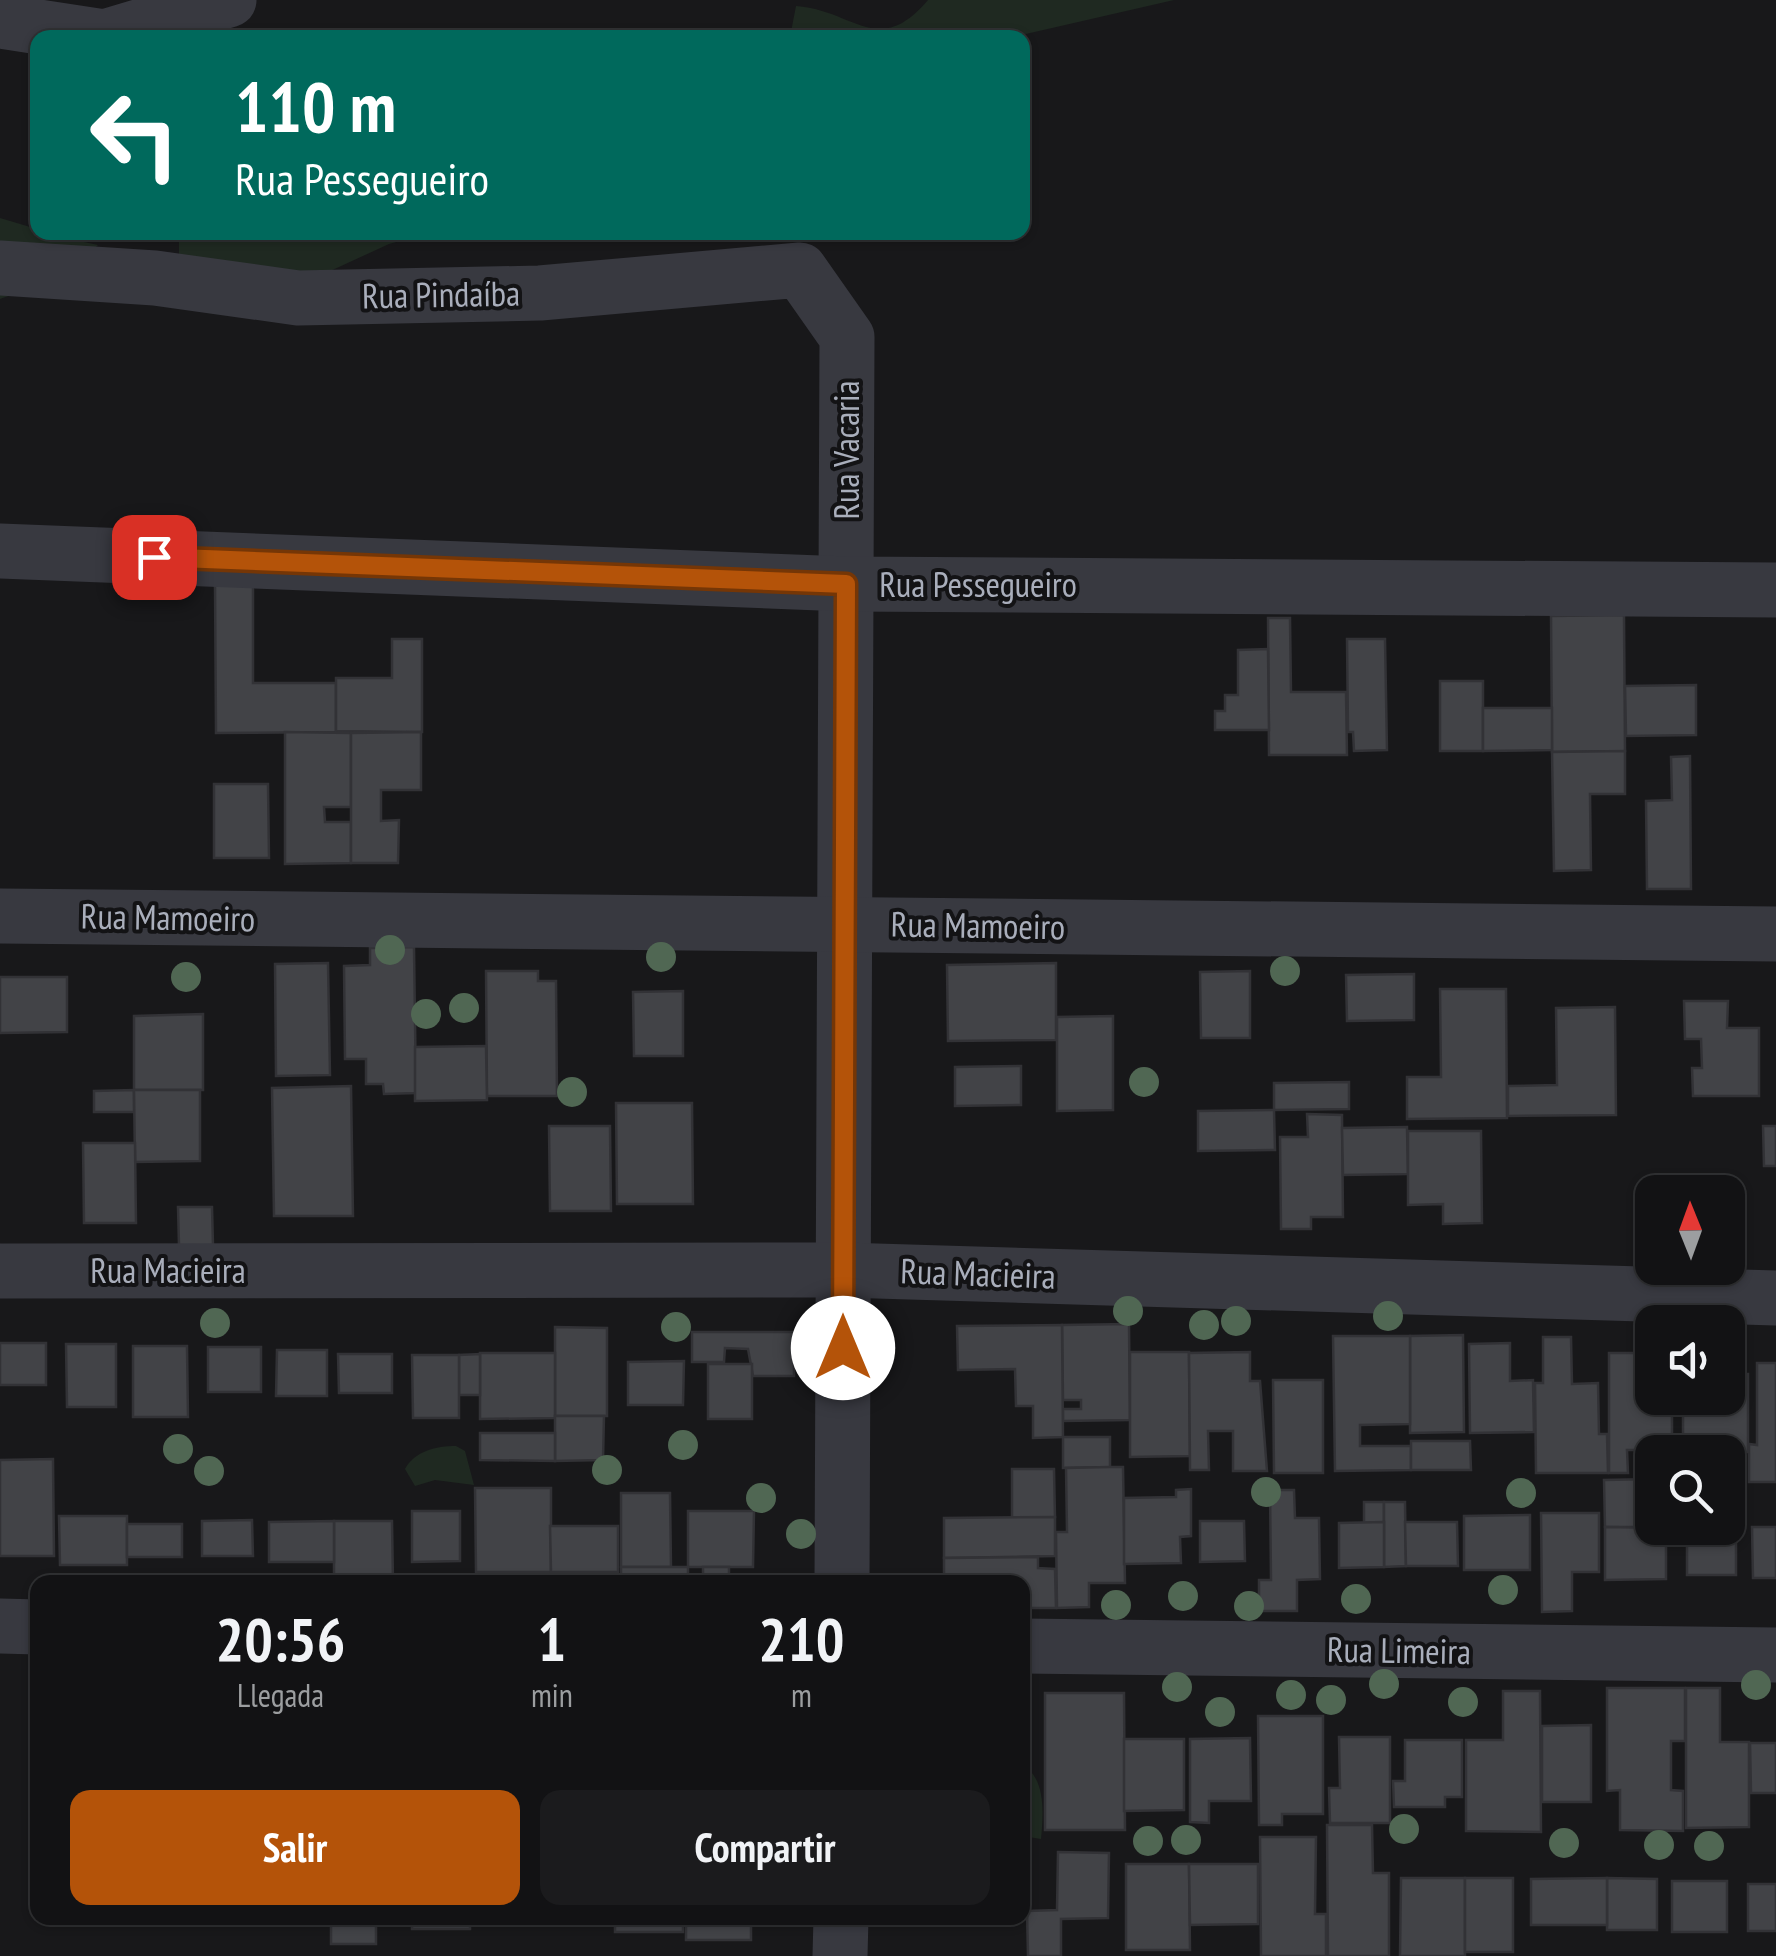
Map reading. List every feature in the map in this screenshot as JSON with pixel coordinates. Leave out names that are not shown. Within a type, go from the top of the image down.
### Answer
[{"type":"street","points":[[100,0],[103,30]]},
{"type":"street","points":[[128,30],[229,0]]},
{"type":"street","points":[[0,21],[58,30]]},
{"type":"street","name":"Rua Pindaíba","points":[[0,268],[150,255],[298,298],[540,294],[800,270],[847,337]]},
{"type":"street","name":"Rua Vacaria","points":[[842,1575],[847,337]]},
{"type":"street","name":"Rua Pessegueiro","points":[[0,551],[846,584],[1776,590]]},
{"type":"street","name":"Rua Mamoeiro","points":[[0,916],[1776,934]]},
{"type":"street","name":"Rua Macieira","points":[[0,1271],[843,1270],[1776,1298]]},
{"type":"street","points":[[0,1626],[30,1627]]},
{"type":"street","name":"Rua Limeira","points":[[1030,1646],[1776,1656]]},
{"type":"street","points":[[840,1956],[841,1925]]},
{"type":"shaded area","points":[[928,0],[1174,0],[1030,33],[1030,30],[791,30],[796,6],[880,29],[910,17]]},
{"type":"shaded area","points":[[0,218],[30,227],[30,240],[75,240],[98,245],[68,274],[0,299]]},
{"type":"shaded area","points":[[404,240],[315,278],[179,272],[179,241]]},
{"type":"shaded area","points":[[456,1446],[465,1451],[474,1485],[435,1480],[415,1486],[405,1469],[414,1458],[434,1449]]},
{"type":"shaded area","points":[[1030,1771],[1041,1792],[1041,1839],[1030,1837]]},
{"type":"building","points":[[215,584],[253,584],[253,683],[336,683],[336,732],[216,733]]},
{"type":"building","points":[[1624,615],[1625,751],[1552,752],[1551,616]]},
{"type":"building","points":[[1268,618],[1290,618],[1291,692],[1346,692],[1347,755],[1269,755]]},
{"type":"building","points":[[392,639],[422,639],[422,732],[336,731],[336,678],[392,678]]},
{"type":"building","points":[[1347,639],[1385,639],[1387,750],[1354,751],[1353,732],[1348,732]]},
{"type":"building","points":[[1268,649],[1269,730],[1215,730],[1215,711],[1225,711],[1225,695],[1238,695],[1238,650]]},
{"type":"building","points":[[1440,681],[1483,681],[1483,751],[1440,751]]},
{"type":"building","points":[[1696,685],[1696,735],[1626,736],[1625,686]]},
{"type":"building","points":[[1483,708],[1552,708],[1552,750],[1483,751]]},
{"type":"building","points":[[285,732],[351,733],[351,807],[324,807],[325,822],[351,822],[351,863],[285,864]]},
{"type":"building","points":[[421,732],[421,790],[381,790],[381,821],[399,820],[398,863],[351,863],[351,733]]},
{"type":"building","points":[[1625,751],[1625,794],[1590,794],[1591,870],[1554,871],[1552,752]]},
{"type":"building","points":[[1690,756],[1691,889],[1647,889],[1646,801],[1672,800],[1671,757]]},
{"type":"building","points":[[214,784],[268,784],[269,858],[214,858]]},
{"type":"building","points":[[414,947],[416,1093],[384,1094],[383,1084],[366,1084],[366,1059],[345,1059],[344,966],[370,965],[370,948]]},
{"type":"building","points":[[328,963],[330,1075],[276,1076],[275,964]]},
{"type":"building","points":[[1056,963],[1056,1040],[948,1041],[947,965]]},
{"type":"building","points":[[486,971],[538,971],[538,981],[556,981],[557,1096],[487,1096]]},
{"type":"building","points":[[1250,971],[1250,1038],[1201,1038],[1200,972]]},
{"type":"building","points":[[1414,974],[1414,1020],[1347,1021],[1346,975]]},
{"type":"building","points":[[0,977],[67,977],[67,1032],[0,1033]]},
{"type":"building","points":[[1440,989],[1506,989],[1507,1118],[1407,1119],[1407,1077],[1441,1077]]},
{"type":"building","points":[[683,991],[683,1056],[634,1056],[633,992]]},
{"type":"building","points":[[1684,1001],[1728,1001],[1727,1028],[1759,1028],[1759,1096],[1693,1096],[1692,1068],[1702,1068],[1701,1039],[1685,1039]]},
{"type":"building","points":[[1615,1007],[1616,1115],[1508,1116],[1508,1086],[1557,1085],[1556,1008]]},
{"type":"building","points":[[203,1014],[203,1090],[134,1090],[134,1016]]},
{"type":"building","points":[[1113,1016],[1113,1110],[1057,1111],[1057,1017]]},
{"type":"building","points":[[486,1046],[487,1100],[415,1101],[415,1047]]},
{"type":"building","points":[[1021,1066],[1021,1105],[955,1106],[955,1067]]},
{"type":"building","points":[[1349,1082],[1349,1109],[1274,1110],[1274,1083]]},
{"type":"building","points":[[351,1086],[353,1216],[274,1216],[272,1088]]},
{"type":"building","points":[[134,1090],[134,1112],[94,1112],[94,1091]]},
{"type":"building","points":[[134,1090],[200,1090],[200,1161],[135,1162]]},
{"type":"building","points":[[616,1103],[692,1103],[693,1204],[617,1204]]},
{"type":"building","points":[[1274,1110],[1275,1150],[1198,1151],[1198,1111]]},
{"type":"building","points":[[1307,1114],[1342,1115],[1343,1217],[1311,1217],[1311,1229],[1281,1229],[1280,1137],[1308,1137]]},
{"type":"building","points":[[549,1126],[610,1126],[611,1211],[550,1211]]},
{"type":"building","points":[[1763,1126],[1776,1126],[1776,1166],[1764,1166]]},
{"type":"building","points":[[1407,1127],[1408,1174],[1343,1175],[1342,1128]]},
{"type":"building","points":[[1408,1131],[1481,1131],[1482,1223],[1443,1224],[1443,1204],[1408,1205]]},
{"type":"building","points":[[83,1143],[135,1143],[136,1223],[84,1223]]},
{"type":"building","points":[[178,1207],[212,1207],[213,1245],[179,1246]]},
{"type":"building","points":[[1129,1324],[1130,1420],[1063,1421],[1063,1409],[1081,1409],[1081,1400],[1063,1400],[1062,1325]]},
{"type":"building","points":[[1062,1325],[1063,1437],[1033,1438],[1033,1406],[1016,1406],[1015,1369],[958,1370],[957,1326]]},
{"type":"building","points":[[555,1327],[607,1328],[607,1416],[555,1416]]},
{"type":"building","points":[[692,1332],[794,1332],[794,1376],[753,1376],[748,1349],[725,1348],[724,1362],[692,1362]]},
{"type":"building","points":[[1463,1335],[1464,1432],[1410,1433],[1410,1336]]},
{"type":"building","points":[[1333,1336],[1410,1336],[1410,1424],[1360,1425],[1360,1446],[1411,1446],[1411,1470],[1335,1471]]},
{"type":"building","points":[[1543,1337],[1571,1337],[1572,1384],[1598,1383],[1599,1434],[1607,1434],[1608,1473],[1536,1473],[1535,1383],[1543,1383]]},
{"type":"building","points":[[0,1343],[46,1343],[46,1385],[0,1385]]},
{"type":"building","points":[[1510,1343],[1510,1381],[1533,1380],[1534,1432],[1470,1433],[1469,1344]]},
{"type":"building","points":[[66,1344],[116,1344],[116,1407],[67,1407]]},
{"type":"building","points":[[133,1346],[187,1346],[188,1417],[133,1417]]},
{"type":"building","points":[[208,1347],[261,1347],[261,1392],[208,1392]]},
{"type":"building","points":[[277,1350],[327,1350],[327,1396],[276,1396]]},
{"type":"building","points":[[1130,1352],[1189,1352],[1190,1456],[1130,1457]]},
{"type":"building","points":[[1250,1352],[1250,1381],[1260,1381],[1267,1471],[1233,1471],[1233,1431],[1208,1431],[1209,1470],[1190,1470],[1189,1353]]},
{"type":"building","points":[[480,1353],[555,1353],[555,1418],[480,1419]]},
{"type":"building","points":[[1609,1353],[1635,1353],[1635,1415],[1672,1415],[1672,1435],[1635,1435],[1635,1450],[1627,1450],[1628,1473],[1609,1473]]},
{"type":"building","points":[[338,1354],[392,1354],[392,1393],[339,1393]]},
{"type":"building","points":[[480,1354],[480,1395],[459,1395],[459,1355]]},
{"type":"building","points":[[412,1355],[459,1355],[459,1418],[413,1418]]},
{"type":"building","points":[[684,1361],[683,1405],[628,1405],[628,1362]]},
{"type":"building","points":[[1757,1363],[1776,1363],[1776,1482],[1749,1482],[1749,1444],[1757,1445]]},
{"type":"building","points":[[708,1364],[752,1364],[752,1419],[708,1419]]},
{"type":"building","points":[[1748,1374],[1748,1452],[1745,1435],[1683,1435],[1683,1415],[1745,1415]]},
{"type":"building","points":[[1273,1380],[1323,1380],[1323,1473],[1274,1473]]},
{"type":"building","points":[[555,1416],[604,1416],[603,1460],[555,1461]]},
{"type":"building","points":[[480,1433],[555,1433],[555,1461],[480,1460]]},
{"type":"building","points":[[1063,1437],[1110,1437],[1110,1467],[1063,1468]]},
{"type":"building","points":[[1411,1441],[1470,1441],[1471,1470],[1411,1470]]},
{"type":"building","points":[[53,1459],[54,1556],[0,1556],[0,1460]]},
{"type":"building","points":[[1123,1467],[1125,1583],[1089,1583],[1089,1607],[1057,1608],[1056,1532],[1067,1532],[1066,1468]]},
{"type":"building","points":[[1012,1469],[1054,1469],[1055,1517],[1012,1518]]},
{"type":"building","points":[[1635,1479],[1635,1527],[1605,1527],[1604,1480]]},
{"type":"building","points":[[475,1488],[551,1488],[551,1572],[476,1572]]},
{"type":"building","points":[[1191,1489],[1191,1536],[1180,1537],[1181,1563],[1124,1564],[1124,1498],[1176,1497],[1176,1490]]},
{"type":"building","points":[[1270,1490],[1294,1490],[1295,1518],[1319,1518],[1320,1579],[1297,1580],[1297,1611],[1259,1611],[1259,1580],[1271,1580]]},
{"type":"building","points":[[621,1493],[670,1493],[671,1567],[621,1567]]},
{"type":"building","points":[[1364,1502],[1384,1502],[1384,1522],[1364,1523]]},
{"type":"building","points":[[1384,1502],[1405,1502],[1406,1566],[1384,1567]]},
{"type":"building","points":[[412,1511],[460,1511],[460,1561],[412,1562]]},
{"type":"building","points":[[688,1511],[754,1511],[753,1567],[688,1567]]},
{"type":"building","points":[[1541,1513],[1599,1513],[1599,1572],[1572,1572],[1572,1611],[1542,1612]]},
{"type":"building","points":[[1530,1515],[1530,1570],[1464,1570],[1464,1516]]},
{"type":"building","points":[[59,1516],[127,1516],[127,1565],[60,1565]]},
{"type":"building","points":[[1055,1517],[1055,1556],[944,1558],[944,1518]]},
{"type":"building","points":[[252,1520],[253,1556],[202,1556],[202,1521]]},
{"type":"building","points":[[334,1521],[392,1521],[393,1575],[334,1575]]},
{"type":"building","points":[[334,1521],[334,1562],[269,1562],[269,1522]]},
{"type":"building","points":[[1200,1521],[1244,1521],[1245,1561],[1200,1562]]},
{"type":"building","points":[[1384,1522],[1384,1567],[1339,1568],[1339,1523]]},
{"type":"building","points":[[1405,1522],[1457,1522],[1458,1566],[1406,1566]]},
{"type":"building","points":[[127,1524],[182,1524],[182,1557],[127,1557]]},
{"type":"building","points":[[550,1526],[618,1526],[618,1572],[551,1572]]},
{"type":"building","points":[[1605,1527],[1635,1527],[1635,1545],[1666,1545],[1666,1579],[1605,1580]]},
{"type":"building","points":[[1752,1527],[1776,1527],[1776,1578],[1753,1578]]},
{"type":"building","points":[[1687,1545],[1736,1545],[1736,1575],[1687,1575]]},
{"type":"building","points":[[1038,1557],[1038,1568],[1055,1569],[1056,1608],[1030,1608],[1030,1575],[944,1575],[944,1558]]},
{"type":"building","points":[[621,1567],[688,1567],[688,1575],[621,1575]]},
{"type":"building","points":[[703,1567],[729,1567],[729,1575],[703,1575]]},
{"type":"building","points":[[1607,1688],[1685,1688],[1685,1741],[1671,1741],[1671,1790],[1683,1791],[1683,1831],[1620,1830],[1620,1790],[1607,1791]]},
{"type":"building","points":[[1686,1688],[1720,1688],[1720,1742],[1749,1742],[1749,1827],[1686,1828]]},
{"type":"building","points":[[1503,1691],[1540,1691],[1541,1832],[1466,1831],[1466,1740],[1503,1740]]},
{"type":"building","points":[[1045,1693],[1124,1693],[1125,1830],[1045,1830]]},
{"type":"building","points":[[1258,1716],[1323,1716],[1323,1814],[1282,1814],[1282,1825],[1259,1825]]},
{"type":"building","points":[[1591,1725],[1591,1802],[1542,1802],[1542,1726]]},
{"type":"building","points":[[1339,1737],[1390,1737],[1390,1823],[1330,1823],[1329,1788],[1340,1788]]},
{"type":"building","points":[[1250,1738],[1251,1801],[1209,1801],[1209,1823],[1190,1822],[1190,1739]]},
{"type":"building","points":[[1124,1739],[1184,1739],[1184,1810],[1124,1811]]},
{"type":"building","points":[[1405,1740],[1462,1740],[1462,1797],[1445,1797],[1445,1807],[1394,1807],[1393,1781],[1405,1781]]},
{"type":"building","points":[[1750,1743],[1776,1743],[1776,1793],[1751,1793]]},
{"type":"building","points":[[1327,1825],[1372,1825],[1373,1873],[1389,1873],[1389,1956],[1328,1956]]},
{"type":"building","points":[[1260,1837],[1316,1837],[1315,1914],[1326,1914],[1326,1956],[1261,1956]]},
{"type":"building","points":[[1058,1852],[1109,1853],[1108,1918],[1061,1919],[1061,1956],[1028,1956],[1030,1911],[1057,1910]]},
{"type":"building","points":[[1126,1864],[1189,1864],[1190,1950],[1126,1950]]},
{"type":"building","points":[[1189,1864],[1258,1864],[1258,1924],[1190,1925]]},
{"type":"building","points":[[1401,1878],[1465,1878],[1465,1956],[1400,1956]]},
{"type":"building","points":[[1465,1878],[1513,1878],[1513,1952],[1465,1952]]},
{"type":"building","points":[[1607,1878],[1657,1879],[1657,1930],[1607,1930]]},
{"type":"building","points":[[1607,1878],[1607,1925],[1531,1925],[1531,1879]]},
{"type":"building","points":[[1672,1881],[1727,1881],[1727,1932],[1672,1932]]},
{"type":"building","points":[[1748,1884],[1776,1884],[1776,1931],[1748,1931]]},
{"type":"building","points":[[331,1925],[376,1925],[376,1944],[331,1944]]},
{"type":"building","points":[[412,1925],[470,1925],[470,1929],[412,1929]]},
{"type":"building","points":[[615,1925],[683,1925],[683,1932],[615,1932]]},
{"type":"building","points":[[686,1925],[751,1925],[751,1940],[686,1940]]},
{"type":"route","points":[[154,557],[846,584],[843,1348]]}]
